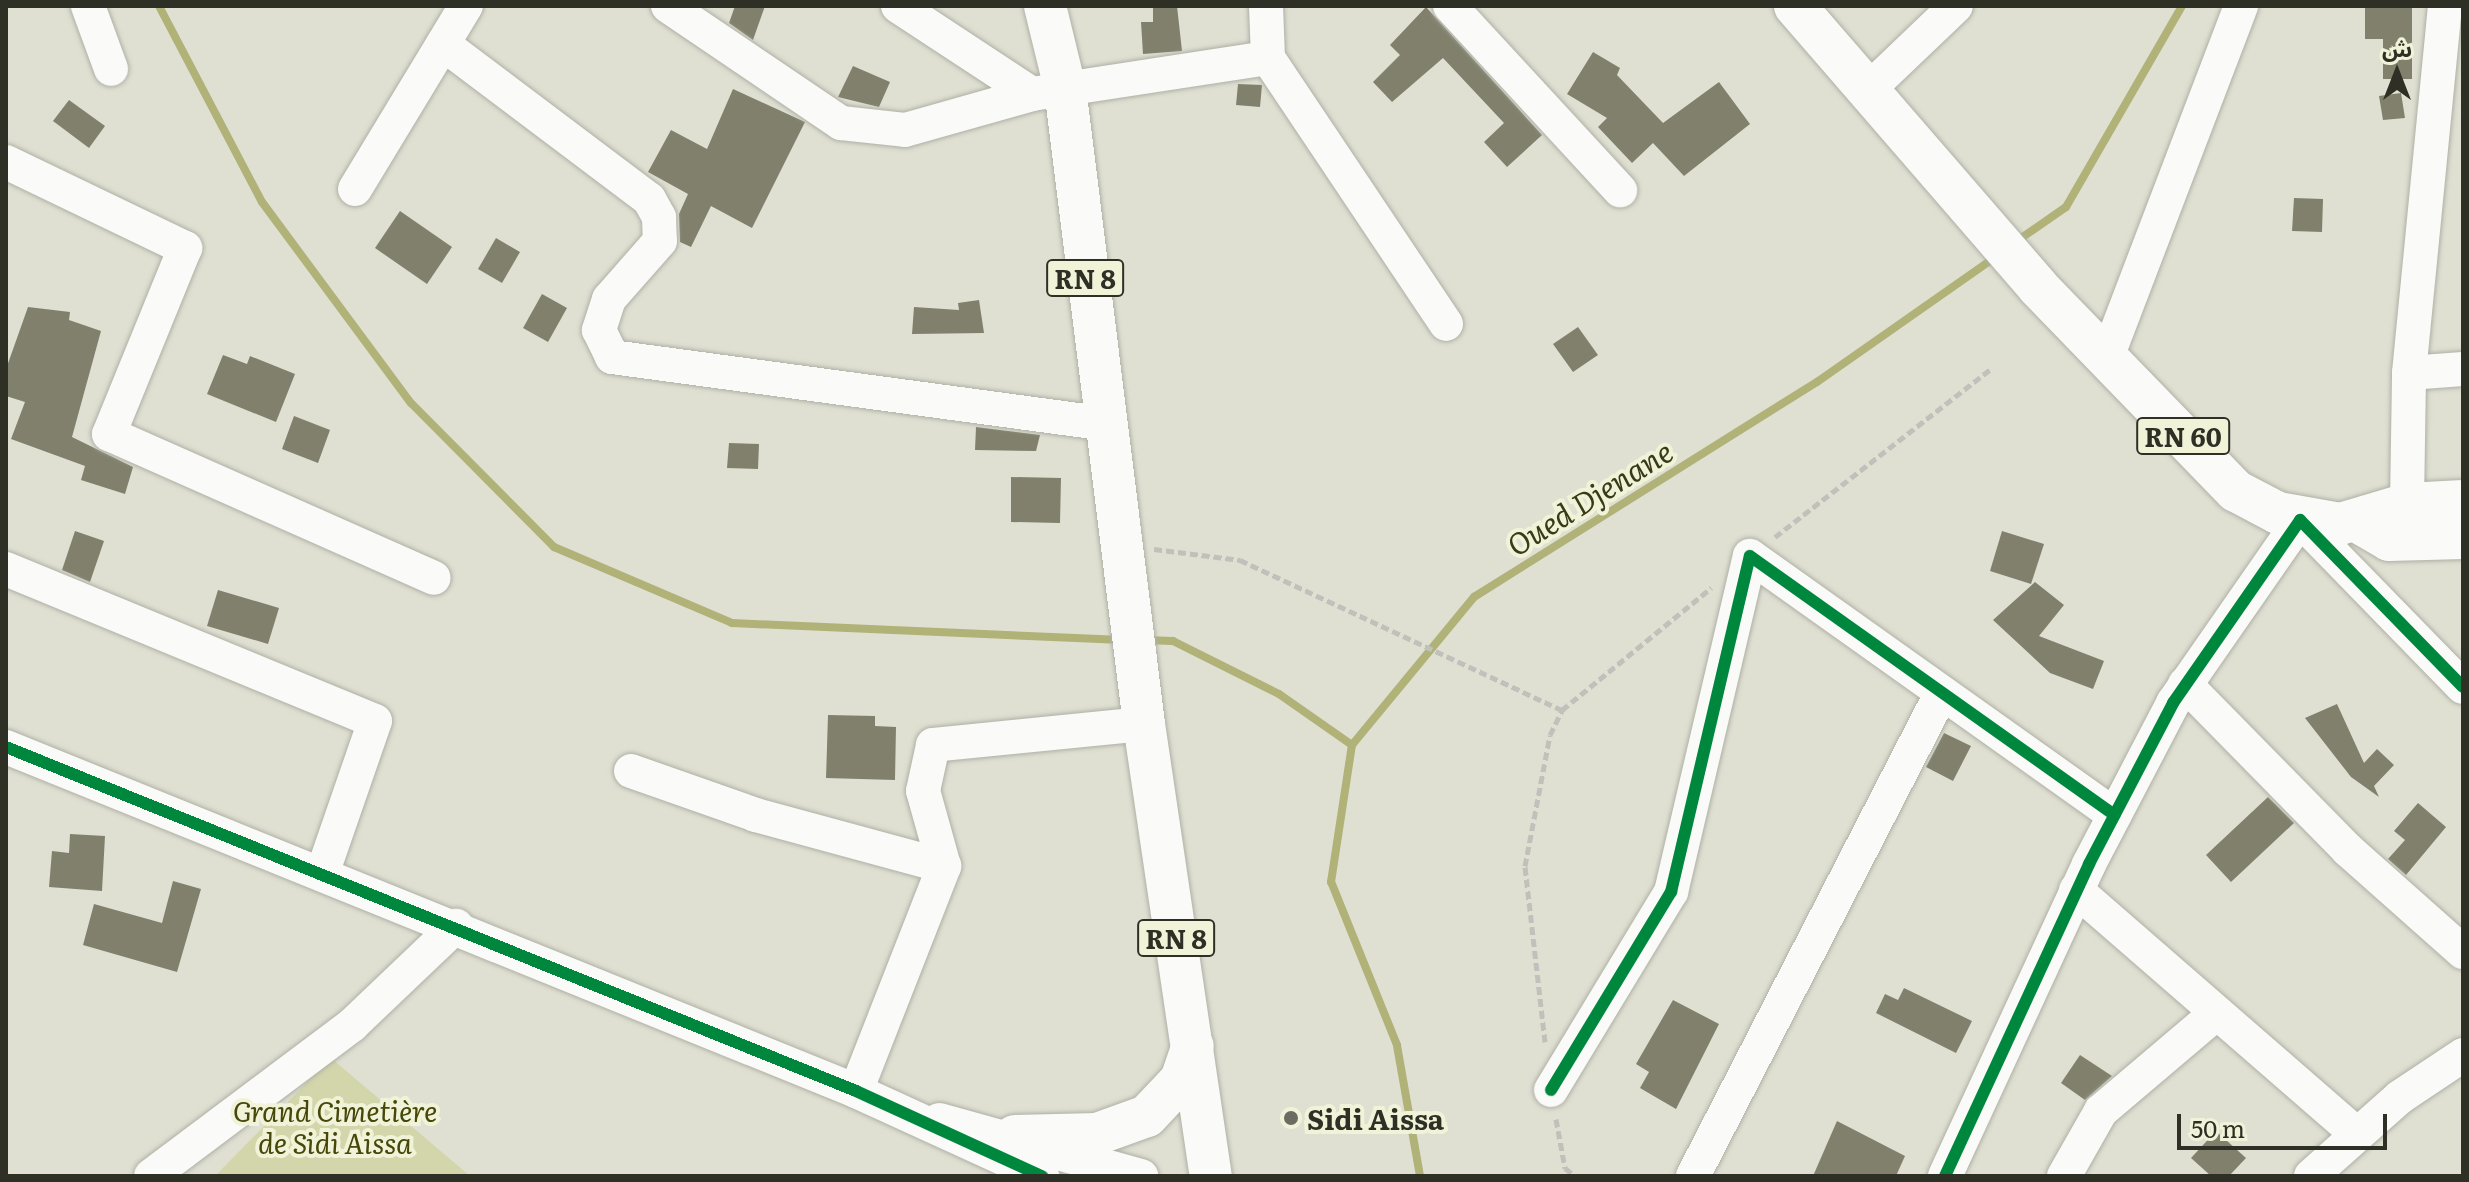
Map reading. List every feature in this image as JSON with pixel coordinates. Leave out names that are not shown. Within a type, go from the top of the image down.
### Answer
[{"type":"main road","name":"RN 8","points":[[1045,6],[1048,91],[1105,424],[1143,712],[1211,1176]]},
{"type":"main road","name":"RN 60","points":[[1795,6],[1925,150],[2038,287],[2236,491],[2300,520],[2360,523],[2407,504],[2463,501]]},
{"type":"main road","name":"RN 60","points":[[2360,523],[2389,540],[2463,538]]},
{"type":"main road","points":[[1015,1136],[1097,1134],[1147,1116],[1181,1080],[1193,1046]]},
{"type":"street","points":[[88,6],[111,69]]},
{"type":"street","points":[[668,6],[841,123],[905,130],[1048,91],[1268,58]]},
{"type":"street","points":[[898,6],[1048,91]]},
{"type":"street","points":[[1266,6],[1268,58],[1446,324]]},
{"type":"street","points":[[1450,6],[1620,190]]},
{"type":"street","points":[[1869,89],[1956,6]]},
{"type":"street","points":[[2107,357],[2241,6]]},
{"type":"street","points":[[2407,504],[2409,373],[2448,135],[2445,6]]},
{"type":"street","points":[[355,189],[452,18],[649,199],[659,217],[660,241],[609,299],[599,330],[612,357],[1105,424]]},
{"type":"street","points":[[6,162],[185,248],[109,434],[434,578]]},
{"type":"street","points":[[2409,373],[2463,369]]},
{"type":"street","points":[[1951,1172],[2076,890],[2114,815],[2185,684],[2300,520],[2463,687]]},
{"type":"street","points":[[1551,1090],[1671,892],[1750,556],[1940,696],[2114,815]]},
{"type":"street","points":[[6,569],[375,721],[323,871]]},
{"type":"street","points":[[2185,684],[2348,850],[2463,952]]},
{"type":"street","points":[[1693,1176],[1940,696]]},
{"type":"street","points":[[856,1091],[944,866],[923,791],[933,745],[1143,712]]},
{"type":"street","points":[[6,747],[323,871],[856,1091],[1042,1176]]},
{"type":"street","points":[[631,771],[756,815],[944,866]]},
{"type":"street","points":[[2076,890],[2214,1015],[2357,1134]]},
{"type":"street","points":[[151,1176],[352,1025],[456,926]]},
{"type":"street","points":[[2064,1176],[2101,1111],[2214,1015]]},
{"type":"street","points":[[2311,1176],[2357,1134],[2463,1055]]},
{"type":"street","points":[[915,1117],[1015,1136],[1141,1176]]},
{"type":"path","points":[[1575,1176],[1565,1168],[1551,1090],[1525,866],[1550,735],[1562,710],[1750,556],[1992,368]]},
{"type":"path","points":[[1123,552],[1172,547],[1240,560],[1466,670],[1562,710]]},
{"type":"green space","name":"Grand Cimetière de Sidi Aissa","points":[[331,1058],[470,1176],[215,1176]]},
{"type":"building","points":[[735,6],[765,6],[753,40],[729,23]]},
{"type":"building","points":[[1153,6],[1177,6],[1182,51],[1143,54],[1141,22],[1153,22]]},
{"type":"building","points":[[2365,6],[2412,6],[2412,79],[2383,79],[2383,39],[2365,39]]},
{"type":"building","points":[[1426,7],[1542,135],[1507,167],[1484,142],[1504,123],[1443,58],[1392,102],[1373,82],[1400,55],[1390,45]]},
{"type":"building","points":[[1593,52],[1620,68],[1617,75],[1663,123],[1719,82],[1750,124],[1684,176],[1653,143],[1632,163],[1598,127],[1607,118],[1567,94]]},
{"type":"building","points":[[853,66],[890,82],[879,107],[838,97]]},
{"type":"building","points":[[1238,84],[1262,85],[1260,107],[1236,105]]},
{"type":"building","points":[[733,89],[805,122],[752,228],[711,206],[691,247],[680,242],[679,214],[688,194],[648,172],[671,130],[707,149]]},
{"type":"building","points":[[2401,93],[2405,118],[2383,120],[2379,96]]},
{"type":"building","points":[[69,100],[105,126],[89,148],[53,121]]},
{"type":"building","points":[[2294,198],[2323,199],[2322,232],[2292,231]]},
{"type":"building","points":[[400,211],[452,247],[427,284],[375,248]]},
{"type":"building","points":[[496,238],[520,252],[502,283],[478,269]]},
{"type":"building","points":[[542,294],[567,308],[548,342],[523,328]]},
{"type":"building","points":[[979,300],[984,333],[912,334],[914,307],[959,310],[958,303]]},
{"type":"building","points":[[28,307],[70,312],[69,320],[101,331],[72,437],[133,467],[125,494],[81,480],[85,466],[11,439],[25,402],[6,396],[6,369]]},
{"type":"building","points":[[1578,327],[1598,355],[1573,372],[1553,344]]},
{"type":"building","points":[[223,355],[247,364],[250,356],[295,374],[276,422],[207,394]]},
{"type":"building","points":[[294,416],[330,430],[318,463],[282,449]]},
{"type":"building","points":[[976,427],[1040,435],[1036,451],[975,450]]},
{"type":"building","points":[[729,443],[759,444],[758,469],[727,468]]},
{"type":"building","points":[[1011,477],[1061,478],[1060,523],[1011,522]]},
{"type":"building","points":[[75,531],[104,541],[90,582],[62,570]]},
{"type":"building","points":[[2002,531],[2044,544],[2031,584],[1990,571]]},
{"type":"building","points":[[2035,582],[2064,605],[2039,636],[2104,661],[2093,689],[2050,673],[1993,620]]},
{"type":"building","points":[[218,590],[279,608],[268,644],[207,626]]},
{"type":"building","points":[[2337,704],[2364,763],[2377,749],[2394,765],[2374,786],[2379,797],[2351,777],[2305,718]]},
{"type":"building","points":[[828,715],[875,716],[875,726],[896,727],[895,780],[826,778]]},
{"type":"building","points":[[1944,733],[1971,746],[1953,781],[1926,767]]},
{"type":"building","points":[[2268,797],[2294,823],[2231,882],[2206,855]]},
{"type":"building","points":[[2418,803],[2446,827],[2406,875],[2388,859],[2405,840],[2394,831]]},
{"type":"building","points":[[70,834],[105,836],[102,891],[49,887],[52,851],[69,853]]},
{"type":"building","points":[[173,881],[201,889],[177,972],[83,945],[94,904],[162,923]]},
{"type":"building","points":[[1904,988],[1972,1021],[1956,1053],[1876,1013],[1885,994],[1898,1000]]},
{"type":"building","points":[[1673,1000],[1719,1024],[1676,1109],[1640,1088],[1649,1072],[1636,1064]]},
{"type":"building","points":[[2080,1055],[2112,1076],[2085,1100],[2061,1083]]},
{"type":"building","points":[[1837,1121],[1905,1156],[1896,1176],[1813,1176]]},
{"type":"building","points":[[2216,1131],[2246,1158],[2229,1176],[2211,1176],[2191,1158]]},
{"type":"waterway","points":[[159,6],[262,202],[411,403],[554,547],[732,623],[1123,640]]},
{"type":"waterway","name":"Oued Djenane","points":[[2014,243],[2066,207],[2182,6]]},
{"type":"waterway","name":"Oued Djenane","points":[[1420,1176],[1397,1045],[1331,882],[1352,745],[1474,597],[1817,382],[1997,256]]},
{"type":"waterway","points":[[1144,640],[1173,641],[1279,694],[1352,745]]},
{"type":"cycle path","points":[[1945,1176],[2089,864],[2173,703],[2300,520],[2463,687]]},
{"type":"cycle path","points":[[1551,1090],[1671,892],[1750,556],[2114,815]]},
{"type":"cycle path","points":[[6,747],[856,1091],[1042,1176]]},
{"type":"place","name":"Sidi Aissa","points":[[1291,1118]]}]
